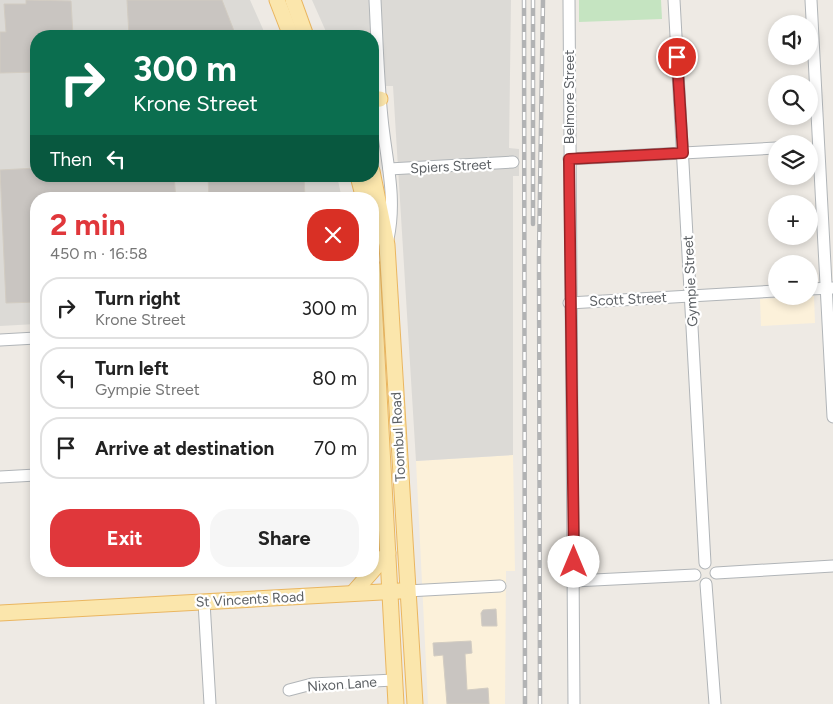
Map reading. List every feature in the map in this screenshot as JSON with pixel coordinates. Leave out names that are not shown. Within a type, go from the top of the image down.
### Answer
[{"type":"main road","points":[[277,0],[289,30]]},
{"type":"main road","points":[[293,0],[304,30]]},
{"type":"main road","name":"Toombul Road","points":[[379,206],[387,245],[406,590],[415,704]]},
{"type":"main road","name":"Toombul Road","points":[[379,474],[388,553],[396,704]]},
{"type":"main road","points":[[379,564],[388,553]]},
{"type":"main road","points":[[353,594],[368,577]]},
{"type":"main road","name":"St Vincents Road","points":[[0,614],[406,590]]},
{"type":"street","points":[[375,0],[375,30]]},
{"type":"street","name":"Belmore Street","points":[[569,0],[574,704]]},
{"type":"street","name":"Gympie Street","points":[[674,0],[705,563]]},
{"type":"street","points":[[811,0],[814,135]]},
{"type":"street","points":[[379,115],[389,169],[393,216],[387,245]]},
{"type":"street","points":[[569,159],[768,148]]},
{"type":"street","name":"Spiers Street","points":[[389,169],[513,162]]},
{"type":"street","points":[[818,182],[830,288],[833,417]]},
{"type":"street","name":"Scott Street","points":[[570,303],[768,291]]},
{"type":"street","points":[[379,319],[391,318]]},
{"type":"street","points":[[0,340],[30,338]]},
{"type":"street","points":[[0,477],[30,475]]},
{"type":"street","points":[[705,563],[712,564],[716,573],[714,579],[706,584],[698,580],[695,575],[696,568],[705,563]]},
{"type":"street","points":[[716,573],[833,566]]},
{"type":"street","points":[[574,581],[695,575]]},
{"type":"street","points":[[706,584],[715,704]]},
{"type":"street","name":"St Vincents Road","points":[[406,590],[500,586]]},
{"type":"street","points":[[204,602],[210,704]]},
{"type":"street","name":"Nixon Lane","points":[[289,690],[312,684],[394,680]]},
{"type":"shaded area","points":[[0,0],[250,0],[263,30],[30,30],[30,182],[338,182],[340,192],[30,192],[30,324],[0,326]]},
{"type":"shaded area","points":[[312,0],[511,0],[509,148],[519,149],[519,176],[513,176],[513,455],[416,461],[393,86],[379,86],[379,30],[325,30]]},
{"type":"shaded area","points":[[760,299],[768,299],[768,305],[814,305],[815,323],[761,326]]},
{"type":"shaded area","points":[[513,455],[515,571],[506,571],[505,704],[428,704],[416,461]]},
{"type":"green space","points":[[579,0],[661,0],[662,19],[579,22]]},
{"type":"building","points":[[26,0],[71,1],[73,30],[30,30],[30,72],[0,73],[0,32],[6,32],[4,4],[26,4]]},
{"type":"building","points":[[127,0],[222,0],[234,30],[129,30]]},
{"type":"building","points":[[30,168],[30,182],[175,182],[175,192],[30,192],[30,302],[6,303],[0,170]]},
{"type":"building","points":[[208,182],[304,182],[305,192],[209,192]]},
{"type":"building","points":[[496,609],[497,626],[482,626],[481,613],[483,610]]},
{"type":"building","points":[[471,641],[472,653],[465,654],[467,690],[488,688],[489,704],[447,704],[443,655],[434,656],[433,643]]},
{"type":"railway","points":[[524,0],[525,704]]},
{"type":"railway","points":[[533,0],[533,224]]},
{"type":"railway","points":[[540,704],[539,257],[543,0]]},
{"type":"route","points":[[574,562],[569,159],[683,153],[677,57]]}]
